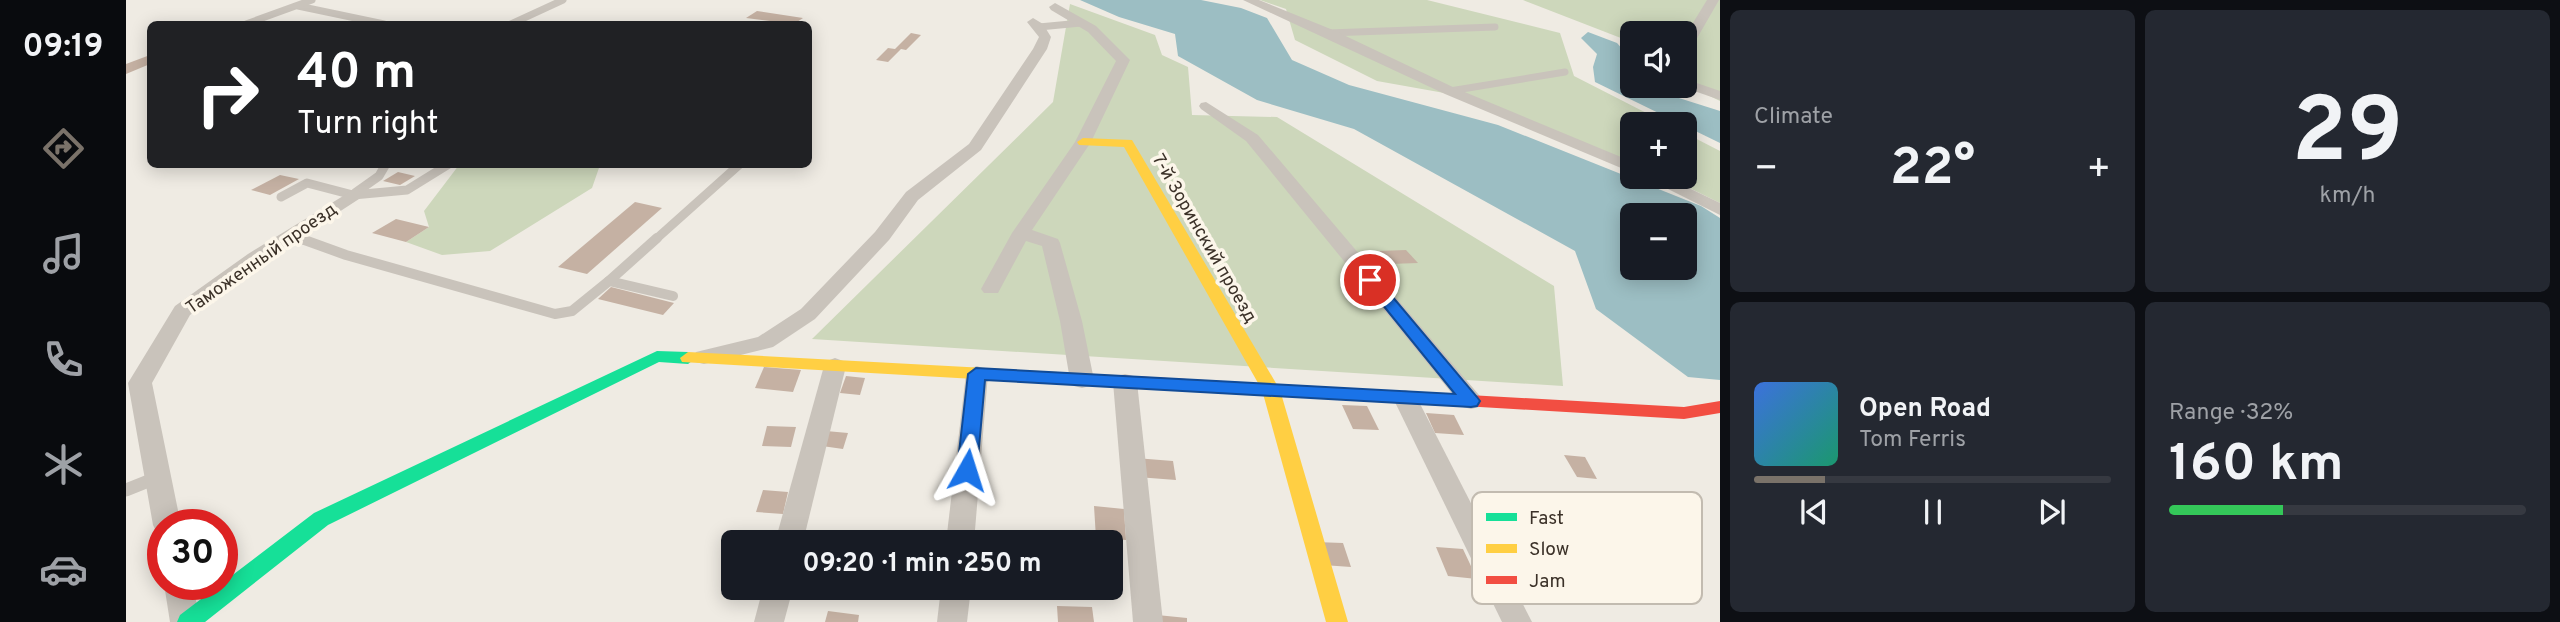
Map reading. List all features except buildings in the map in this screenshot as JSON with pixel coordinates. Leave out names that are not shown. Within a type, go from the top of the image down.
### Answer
[{"type":"street","points":[[1249,0],[1328,33],[1450,91],[1620,163]]},
{"type":"street","points":[[1697,27],[1713,0]]},
{"type":"street","points":[[991,289],[1021,233],[1083,142],[1123,60],[1093,29],[1055,7]]},
{"type":"street","points":[[698,358],[765,342],[808,314],[882,236],[912,196],[975,147],[1041,49],[1045,37],[1036,24]]},
{"type":"street","points":[[1697,87],[1720,96]]},
{"type":"street","points":[[1206,106],[1252,138],[1471,401]]},
{"type":"street","name":"7-й Зоринский проезд","points":[[1083,142],[1128,144],[1271,390]]},
{"type":"street","points":[[1677,189],[1720,210]]},
{"type":"street","name":"Таможенный проезд","points":[[164,509],[133,382],[182,311],[353,195]]},
{"type":"street","points":[[1021,233],[1051,243],[1071,321],[1082,380]]},
{"type":"street","points":[[182,600],[187,622],[321,519],[657,356],[1684,413],[1720,407]]},
{"type":"street","points":[[792,530],[835,366]]},
{"type":"street","points":[[961,530],[976,374]]},
{"type":"street","points":[[1125,382],[1148,622]]},
{"type":"street","points":[[1271,390],[1337,622]]},
{"type":"street","points":[[1405,398],[1472,532]]},
{"type":"street","points":[[769,622],[775,600]]},
{"type":"street","points":[[952,622],[955,600]]},
{"type":"street","points":[[1508,604],[1517,622]]},
{"type":"lane","points":[[255,21],[313,0]]},
{"type":"lane","points":[[518,21],[563,0]]},
{"type":"lane","points":[[298,6],[370,21]]},
{"type":"lane","points":[[1036,24],[1081,23]]},
{"type":"lane","points":[[1328,33],[1495,27]]},
{"type":"lane","points":[[1450,91],[1565,72]]},
{"type":"lane","points":[[353,195],[379,176],[384,168]]},
{"type":"lane","points":[[281,197],[307,183],[353,195],[407,190],[443,168]]},
{"type":"lane","points":[[291,235],[346,255],[555,314],[572,311],[736,168]]},
{"type":"lane","points":[[609,281],[673,296]]},
{"type":"lane","points":[[126,490],[157,477]]},
{"type":"green space","points":[[1260,0],[1427,0],[1560,33],[1574,76],[1644,112],[1620,112],[1620,158],[1478,99],[1377,81],[1295,40],[1286,9]]},
{"type":"green space","points":[[1523,0],[1720,0],[1720,101],[1697,90],[1697,21],[1620,21],[1620,38]]},
{"type":"green space","points":[[1070,4],[1155,35],[1162,55],[1188,67],[1192,115],[1277,117],[1554,286],[1563,386],[812,339],[1053,102]]},
{"type":"green space","points":[[1697,139],[1720,151],[1720,203],[1691,189],[1697,189]]},
{"type":"green space","points":[[457,168],[599,168],[592,188],[490,251],[442,255],[406,242],[429,227],[424,211]]},
{"type":"water","points":[[1080,0],[1201,0],[1241,8],[1267,18],[1292,60],[1349,85],[1498,125],[1620,174],[1620,189],[1658,189],[1693,203],[1620,203],[1620,280],[1697,280],[1697,204],[1720,218],[1720,380],[1688,377],[1596,309],[1575,251],[1354,129],[1257,100],[1178,56],[1175,34],[1119,17]]},
{"type":"water","points":[[1588,32],[1620,46],[1620,94],[1595,82],[1593,67],[1597,54],[1581,38]]},
{"type":"water","points":[[1628,98],[1679,98],[1720,111],[1720,143],[1697,132],[1697,112],[1656,112]]},
{"type":"traffic: fast","points":[[188,622],[321,519],[657,356],[688,358]]},
{"type":"traffic: slow","points":[[1083,142],[1128,143],[1271,390],[1337,622]]},
{"type":"traffic: slow","points":[[688,358],[1114,381]]},
{"type":"traffic: jam","points":[[1114,381],[1684,413],[1720,407]]},
{"type":"route","points":[[967,470],[976,374],[1471,401],[1370,280]]}]
